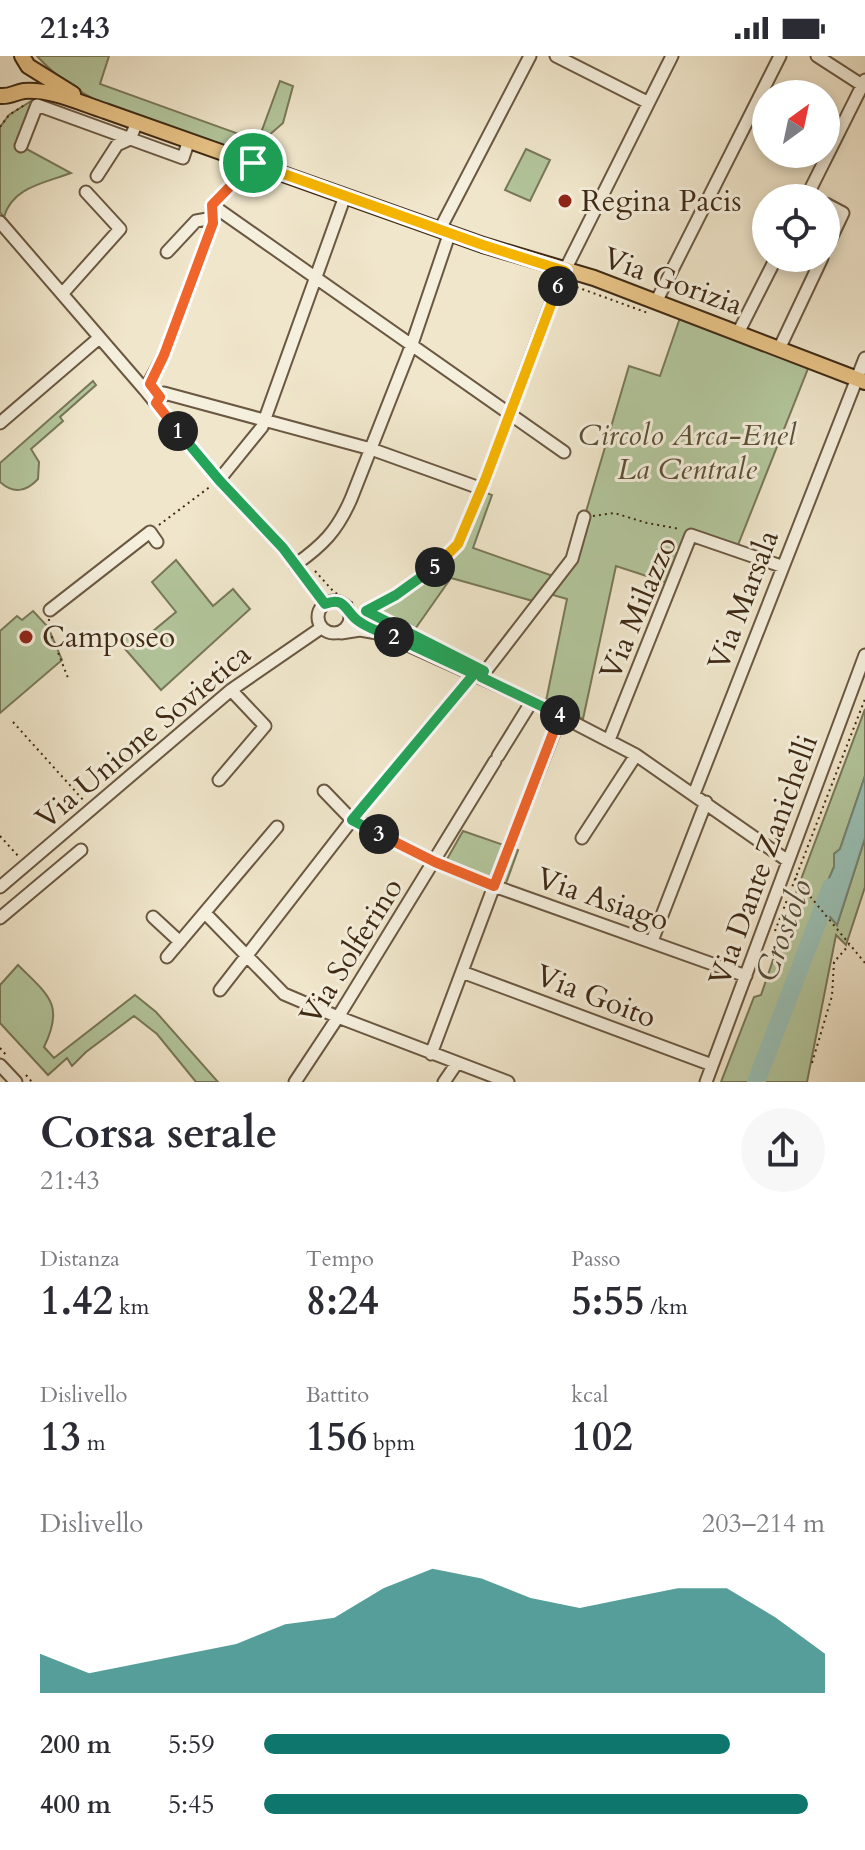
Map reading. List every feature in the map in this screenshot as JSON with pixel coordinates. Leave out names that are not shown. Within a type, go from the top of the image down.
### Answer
[{"type":"main road","name":"Via Gorizia","points":[[7,97],[28,80],[25,61]]},
{"type":"main road","name":"Via Gorizia","points":[[25,61],[63,89],[102,110]]},
{"type":"main road","name":"Via Gorizia","points":[[7,97],[47,92],[102,110],[345,196],[565,271],[594,278],[861,380]]},
{"type":"street","points":[[299,562],[324,544],[341,521],[412,344],[445,230],[530,56]]},
{"type":"street","points":[[156,403],[164,393],[371,449],[479,483],[565,271],[672,56]]},
{"type":"street","points":[[656,302],[780,56]]},
{"type":"street","points":[[816,184],[864,84],[817,56]]},
{"type":"street","points":[[564,57],[647,102]]},
{"type":"street","points":[[21,146],[37,105],[183,158],[189,140]]},
{"type":"street","points":[[93,125],[102,110]]},
{"type":"street","points":[[97,176],[117,145],[130,139],[137,122]]},
{"type":"street","points":[[145,390],[164,355],[213,218],[212,205],[253,163]]},
{"type":"street","points":[[62,294],[120,229],[86,192]]},
{"type":"street","points":[[219,480],[262,427],[345,196]]},
{"type":"street","points":[[212,205],[564,452]]},
{"type":"street","points":[[167,252],[196,221],[213,218]]},
{"type":"street","points":[[0,222],[219,480],[299,562],[325,604]]},
{"type":"street","points":[[738,333],[769,272]]},
{"type":"street","points":[[779,349],[815,272]]},
{"type":"street","points":[[0,423],[99,338]]},
{"type":"street","name":"Via Marsala","points":[[694,794],[781,566],[861,380],[865,358]]},
{"type":"street","points":[[220,990],[352,820],[478,676],[572,559],[584,517]]},
{"type":"street","name":"Via Milazzo","points":[[609,740],[691,535],[781,566]]},
{"type":"street","points":[[50,610],[154,537]]},
{"type":"street","points":[[325,604],[339,602],[359,622],[384,628],[609,740],[706,802],[788,861]]},
{"type":"street","points":[[325,604],[318,618],[321,628],[330,633],[384,628]]},
{"type":"street","points":[[340,633],[348,626],[350,613]]},
{"type":"street","name":"Via Unione Sovietica","points":[[0,887],[231,690],[321,628]]},
{"type":"street","name":"Via Dante Zanichelli","points":[[706,1082],[865,655]]},
{"type":"street","points":[[219,780],[265,726],[231,690]]},
{"type":"street","name":"Via Solferino","points":[[295,1082],[435,862],[532,701]]},
{"type":"street","points":[[510,844],[561,715]]},
{"type":"street","points":[[582,838],[636,755]]},
{"type":"street","name":"Via Asiago","points":[[324,791],[352,820],[435,862],[746,976]]},
{"type":"street","points":[[652,941],[706,802]]},
{"type":"street","points":[[167,957],[277,827]]},
{"type":"street","points":[[0,918],[81,850]]},
{"type":"street","points":[[26,865],[41,883]]},
{"type":"street","points":[[431,1054],[494,886]]},
{"type":"street","points":[[205,913],[284,994],[502,1081]]},
{"type":"street","points":[[153,917],[180,942]]},
{"type":"street","name":"Via Goito","points":[[462,972],[712,1065]]},
{"type":"street","points":[[444,1082],[457,1063]]},
{"type":"street","points":[[0,1065],[16,1082]]},
{"type":"path","points":[[154,537],[219,480]]},
{"type":"path","points":[[366,611],[420,579],[458,544],[479,483]]},
{"type":"path","points":[[584,517],[614,513],[662,526],[691,528]]},
{"type":"path","points":[[299,562],[384,628]]},
{"type":"path","points":[[50,610],[48,627],[68,678]]},
{"type":"path","points":[[773,937],[865,699]]},
{"type":"path","points":[[13,722],[91,809]]},
{"type":"path","points":[[0,836],[26,865]]},
{"type":"path","points":[[494,886],[510,844]]},
{"type":"path","points":[[799,885],[865,963]]},
{"type":"path","points":[[812,1063],[832,996],[834,962],[849,944]]},
{"type":"green space","points":[[37,56],[109,56],[100,84],[258,141],[280,81],[293,86],[283,123],[260,143],[256,153],[232,145],[223,149],[124,113],[77,89]]},
{"type":"green space","points":[[36,98],[21,146],[71,173],[40,183],[22,193],[8,207],[4,217],[0,212],[0,127],[9,115]]},
{"type":"green space","points":[[526,149],[550,160],[530,201],[505,190]]},
{"type":"green space","name":"Circolo Arca-Enel La Centrale","points":[[682,312],[811,361],[736,550],[691,535],[671,584],[616,566],[583,719],[546,701],[567,599],[546,593],[572,559],[629,366],[660,376]]},
{"type":"green space","points":[[93,381],[96,385],[60,417],[63,421],[31,449],[39,462],[38,479],[29,487],[19,490],[0,482],[0,463]]},
{"type":"green space","points":[[484,492],[492,495],[473,548],[553,576],[533,601],[451,578],[413,632],[377,612],[425,582],[461,547]]},
{"type":"green space","points":[[176,560],[213,606],[233,589],[250,609],[161,690],[119,642],[127,635],[136,645],[176,612],[152,582]]},
{"type":"green space","points":[[33,611],[48,627],[62,660],[0,713],[0,631],[17,616],[22,620]]},
{"type":"green space","points":[[865,709],[865,776],[840,849],[834,854],[834,867],[819,903],[837,925],[865,838],[865,887],[846,945],[836,935],[807,1082],[721,1082],[754,997],[761,995]]},
{"type":"green space","points":[[463,831],[518,850],[505,886],[446,861]]},
{"type":"green space","points":[[18,965],[50,1001],[53,1020],[44,1047],[54,1058],[135,995],[156,1012],[218,1082],[196,1082],[157,1034],[134,1016],[72,1066],[67,1058],[48,1075],[0,1023],[0,985]]},
{"type":"water","points":[[865,776],[865,838],[837,925],[818,903],[834,867],[834,854],[840,849]]},
{"type":"waterway","name":"Crostolo","points":[[756,1082],[831,887]]},
{"type":"place","name":"Regina Pacis","points":[[565,201]]},
{"type":"place","name":"Camposeo","points":[[26,637]]},
{"type":"route","points":[[253,163],[565,271],[458,544],[420,579],[366,611],[484,671],[481,677],[561,715],[494,886],[435,862],[352,820],[474,674],[363,624],[344,604],[334,601],[325,604],[283,548],[219,480],[156,403],[160,397],[150,384],[164,355],[213,223],[212,205],[253,163]]}]
